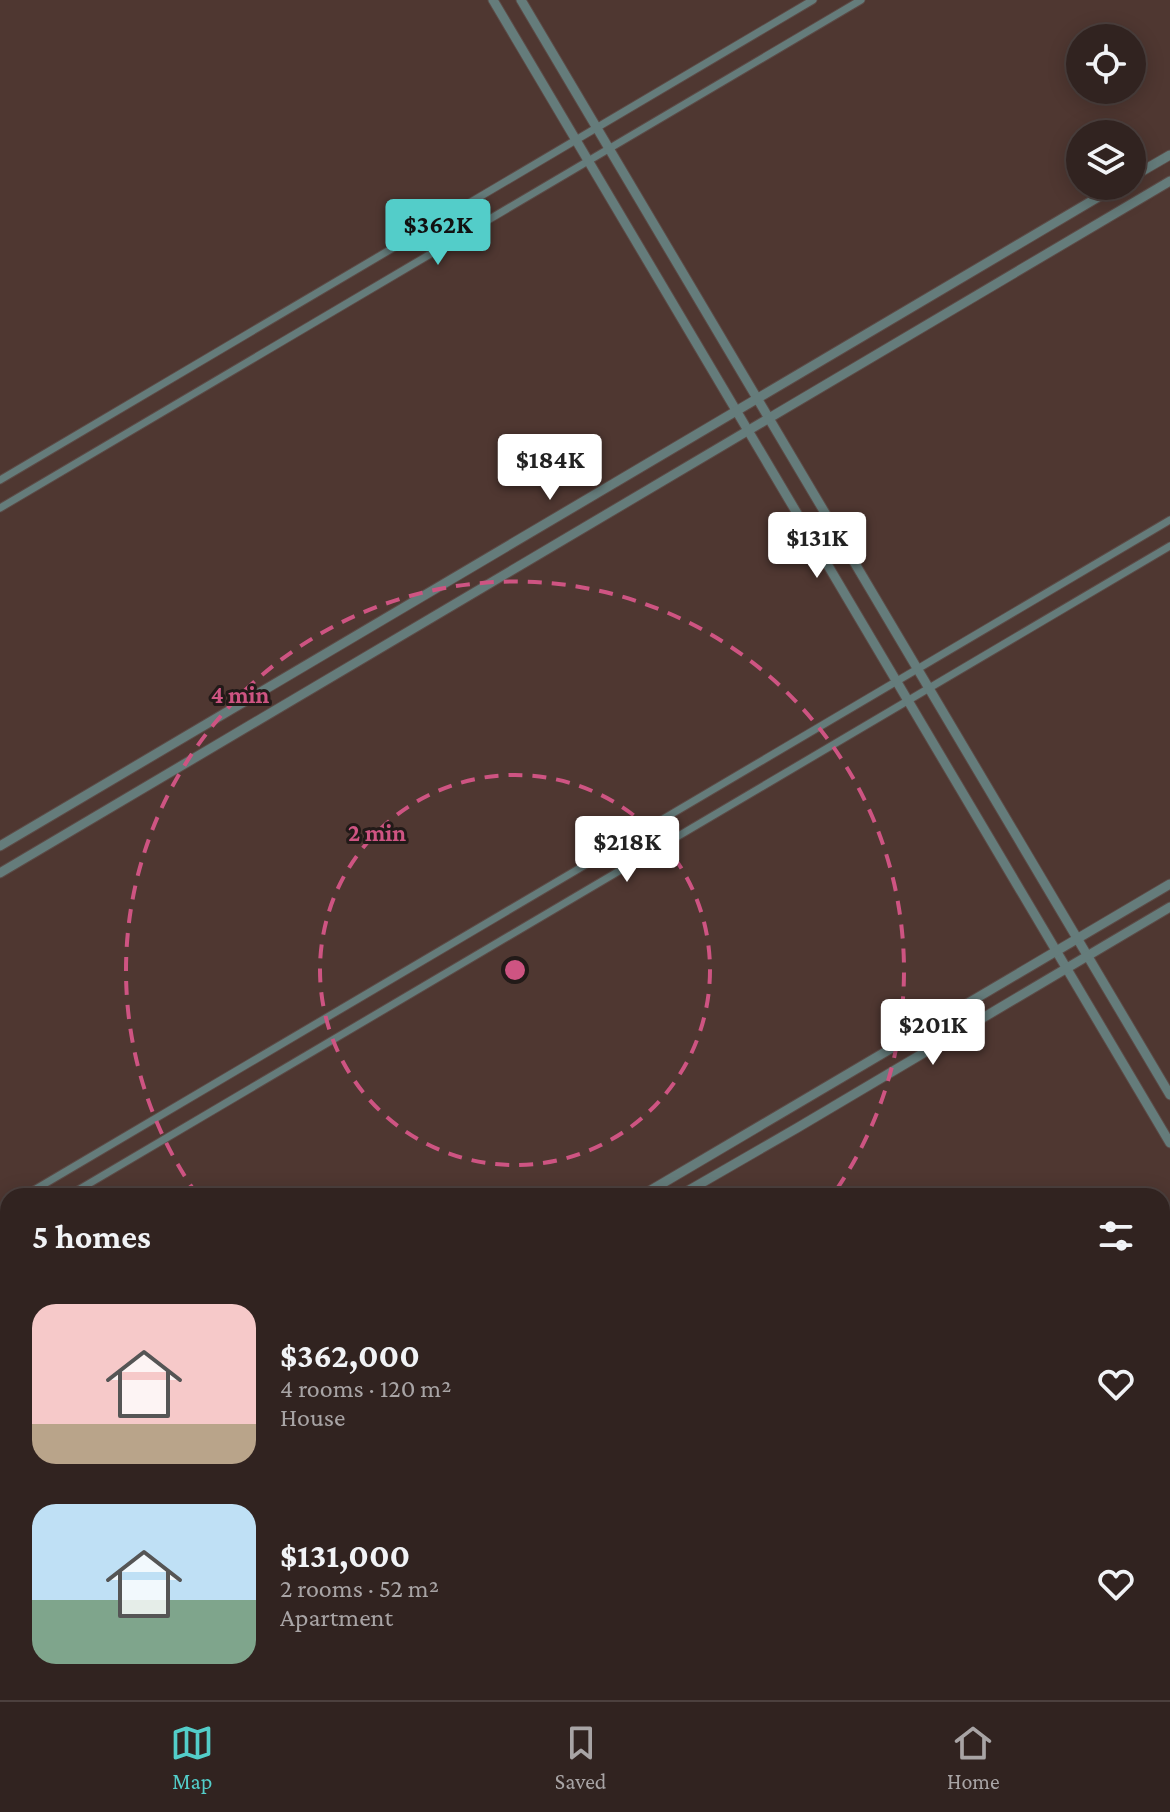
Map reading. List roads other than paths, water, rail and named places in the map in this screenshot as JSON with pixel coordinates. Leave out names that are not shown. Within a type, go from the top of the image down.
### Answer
[{"type":"street","points":[[493,0],[1170,1143]]},
{"type":"street","points":[[521,0],[1170,1095]]},
{"type":"street","points":[[0,480],[813,0]]},
{"type":"street","points":[[0,508],[861,0]]},
{"type":"street","points":[[1146,169],[1170,155]]},
{"type":"street","points":[[0,873],[1170,181]]},
{"type":"street","points":[[0,846],[1093,200]]},
{"type":"street","points":[[38,1188],[1170,520]]},
{"type":"street","points":[[82,1188],[1170,546]]},
{"type":"street","points":[[655,1188],[1170,884]]},
{"type":"street","points":[[693,1188],[1170,907]]},
{"type":"street","points":[[681,1173],[690,1188]]}]
